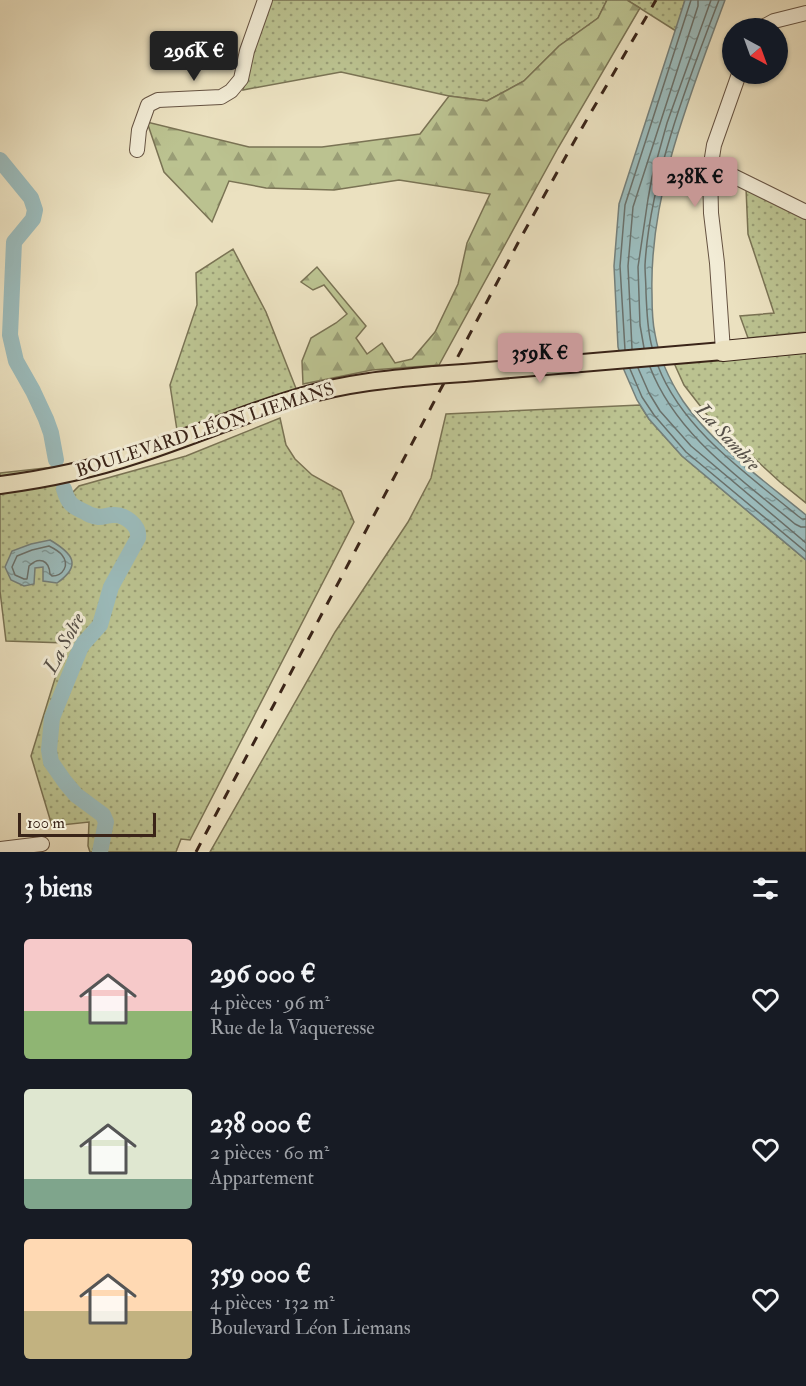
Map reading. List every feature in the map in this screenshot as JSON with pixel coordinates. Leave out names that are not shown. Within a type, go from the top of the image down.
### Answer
[{"type":"highway","name":"BOULEVARD LÉON LIEMANS","points":[[723,351],[806,343]]},
{"type":"main road","name":"BOULEVARD LÉON LIEMANS","points":[[0,485],[49,478],[107,463],[282,402],[320,391],[370,381],[723,351]]},
{"type":"street","points":[[137,150],[139,130],[148,105],[158,100],[221,97],[237,85],[241,79],[247,51],[264,0]]},
{"type":"street","points":[[786,18],[806,13]]},
{"type":"street","points":[[723,351],[711,213],[710,170],[714,145],[735,84]]},
{"type":"street","points":[[710,170],[739,179],[806,212]]},
{"type":"street","points":[[0,849],[46,848]]},
{"type":"green space","points":[[269,0],[607,0],[598,18],[559,46],[524,81],[487,101],[449,96],[341,72],[243,90],[255,34]]},
{"type":"green space","points":[[607,0],[627,0],[640,8],[558,148],[439,365],[372,370],[303,384],[302,361],[311,338],[347,314],[324,285],[313,290],[301,282],[317,267],[366,326],[356,338],[367,354],[382,343],[395,363],[412,359],[435,332],[458,284],[467,243],[490,194],[399,180],[334,190],[266,188],[229,181],[212,222],[164,172],[147,122],[249,147],[322,147],[420,134],[449,96],[487,101],[524,81],[559,46],[598,18]]},
{"type":"green space","points":[[627,0],[685,0],[676,31]]},
{"type":"green space","points":[[746,188],[806,217],[806,332],[748,338],[740,316],[774,313],[748,234]]},
{"type":"green space","points":[[233,249],[266,312],[297,391],[177,430],[170,385],[197,305],[196,273]]},
{"type":"green space","points":[[806,352],[806,503],[708,416],[684,385],[674,363]]},
{"type":"green space","points":[[640,405],[649,419],[682,456],[806,560],[806,852],[210,852],[335,632],[408,522],[431,478],[446,414]]},
{"type":"green space","points":[[280,418],[286,445],[295,459],[312,475],[341,491],[354,522],[190,840],[181,839],[176,852],[90,852],[89,822],[52,826],[31,756],[66,643],[6,641],[0,591],[0,473],[54,467],[63,502],[79,486],[186,456]]},
{"type":"water","points":[[685,0],[725,0],[686,108],[657,219],[652,294],[657,343],[669,377],[695,417],[740,462],[806,515],[806,560],[682,456],[649,419],[637,400],[624,370],[618,347],[614,266],[619,204]]},
{"type":"water","points":[[50,540],[64,550],[72,560],[70,571],[65,577],[57,583],[43,581],[43,567],[35,568],[34,584],[24,586],[11,580],[5,567],[12,551]]},
{"type":"waterway","name":"La Solre","points":[[0,160],[31,198],[35,210],[33,219],[14,242],[10,335],[16,361],[46,419],[56,460]]},
{"type":"waterway","name":"La Solre","points":[[64,489],[69,501],[76,508],[97,517],[122,516],[134,525],[138,534],[138,538],[111,587],[100,625],[80,649],[52,718],[49,750],[51,762],[76,795],[103,815],[106,822],[100,852]]},
{"type":"railway","points":[[196,852],[519,241],[656,0]]},
{"type":"water label","name":"La Sambre","points":[[728,437]]}]
